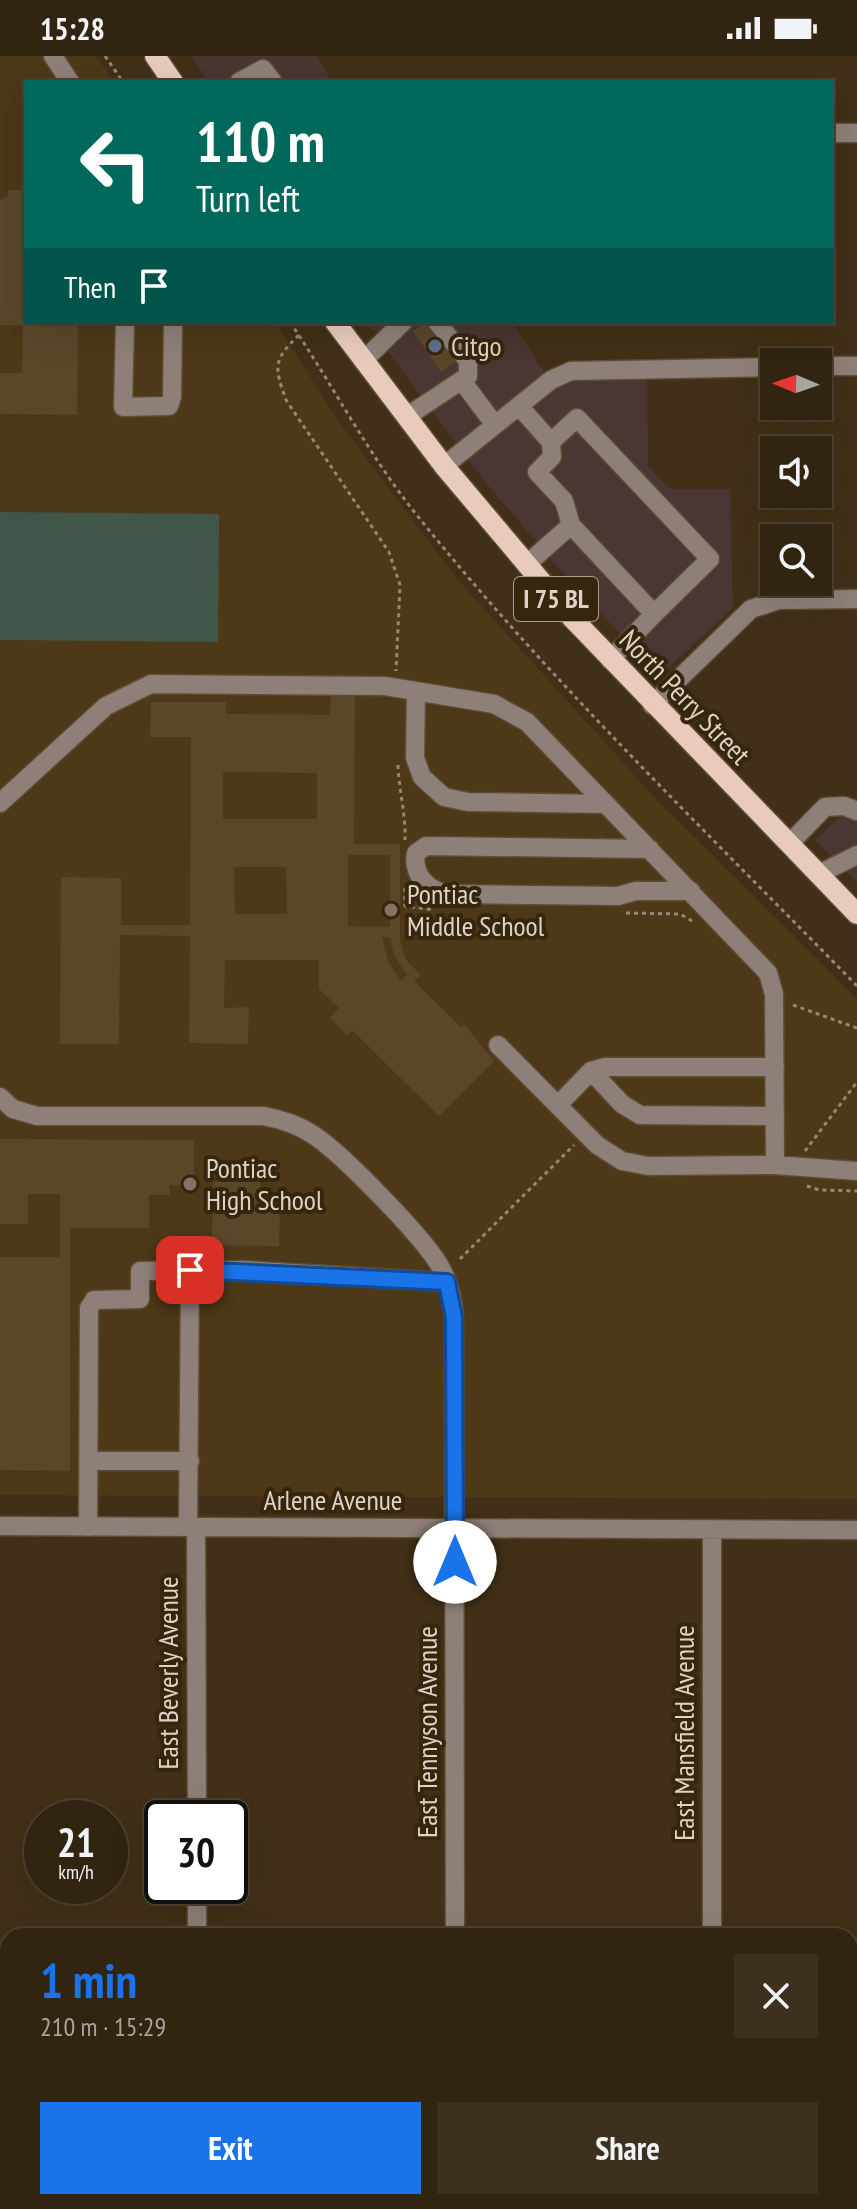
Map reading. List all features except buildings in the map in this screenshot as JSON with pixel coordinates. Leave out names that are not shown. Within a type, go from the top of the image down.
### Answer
[{"type":"main road","points":[[155,56],[172,80]]},
{"type":"main road","name":"North Perry Street","points":[[336,324],[444,466],[526,565],[652,705],[857,914]]},
{"type":"street","points":[[53,56],[69,80]]},
{"type":"street","points":[[243,80],[263,69],[271,80]]},
{"type":"street","points":[[834,133],[857,133]]},
{"type":"street","points":[[125,324],[123,407],[162,408],[171,402],[173,324]]},
{"type":"street","points":[[363,361],[401,324]]},
{"type":"street","points":[[406,417],[462,381],[470,369],[468,361],[439,324]]},
{"type":"street","points":[[832,366],[857,366]]},
{"type":"street","points":[[444,466],[555,378],[583,368],[760,367]]},
{"type":"street","points":[[462,381],[495,425]]},
{"type":"street","points":[[519,406],[551,442],[552,457],[537,472],[564,501],[571,525],[654,614]]},
{"type":"street","points":[[551,442],[577,418],[710,559],[610,660]]},
{"type":"street","points":[[526,565],[571,525]]},
{"type":"street","points":[[652,705],[751,609],[779,600],[857,599]]},
{"type":"street","points":[[0,803],[106,706],[151,684],[394,687],[494,704],[518,714],[768,973],[774,994],[775,1116],[784,1166]]},
{"type":"street","points":[[416,691],[415,758],[428,785],[444,797],[468,802],[606,804]]},
{"type":"street","points":[[789,844],[825,807],[844,806],[857,811]]},
{"type":"street","points":[[650,849],[426,846],[416,853],[415,863],[427,885],[447,894],[618,896],[636,891],[691,891]]},
{"type":"street","points":[[819,874],[857,855]]},
{"type":"street","points":[[498,1045],[597,1145],[635,1165],[784,1166],[857,1171]]},
{"type":"street","points":[[558,1105],[591,1071],[605,1067],[775,1067]]},
{"type":"street","points":[[591,1071],[622,1104],[640,1115],[775,1116]]},
{"type":"street","name":"East Tennyson Avenue","points":[[0,1097],[13,1109],[37,1116],[263,1116],[295,1125],[329,1147],[427,1246],[447,1282],[454,1318],[455,1928]]},
{"type":"street","points":[[88,1527],[91,1303],[98,1299],[140,1299],[140,1271],[190,1270],[447,1282]]},
{"type":"street","name":"East Beverly Avenue","points":[[190,1270],[190,1461],[197,1800]]},
{"type":"street","points":[[89,1461],[190,1461]]},
{"type":"street","name":"Arlene Avenue","points":[[0,1526],[857,1530]]},
{"type":"street","name":"East Mansfield Avenue","points":[[712,1530],[712,1928]]},
{"type":"street","points":[[197,1904],[197,1928]]},
{"type":"path","points":[[105,56],[122,80]]},
{"type":"path","points":[[291,324],[370,452],[448,553],[590,716],[857,986]]},
{"type":"path","points":[[299,335],[281,353],[275,371],[286,400],[389,552],[400,585],[394,687]]},
{"type":"path","points":[[784,1166],[857,1082]]},
{"type":"path","points":[[460,1259],[576,1143]]},
{"type":"shaded area","name":"Pontiac Middle School","points":[[0,56],[96,56],[113,80],[24,80],[24,324],[276,324],[337,419],[457,579],[656,799],[857,999],[857,1499],[0,1495]]},
{"type":"shaded area","points":[[192,56],[317,56],[332,80],[207,80]]},
{"type":"shaded area","points":[[367,324],[513,324],[544,372],[647,373],[648,466],[670,489],[730,489],[733,608],[660,676],[557,567],[482,478]]},
{"type":"shaded area","points":[[857,801],[857,882],[815,840]]},
{"type":"green space","points":[[0,512],[219,514],[218,642],[0,640]]},
{"type":"place","name":"Citgo","points":[[435,346]]},
{"type":"place","name":"Pontiac Middle School","points":[[391,910]]},
{"type":"place","name":"Pontiac High School","points":[[190,1184]]},
{"type":"route","points":[[190,1270],[242,1270],[447,1282],[454,1318],[455,1562]]}]
